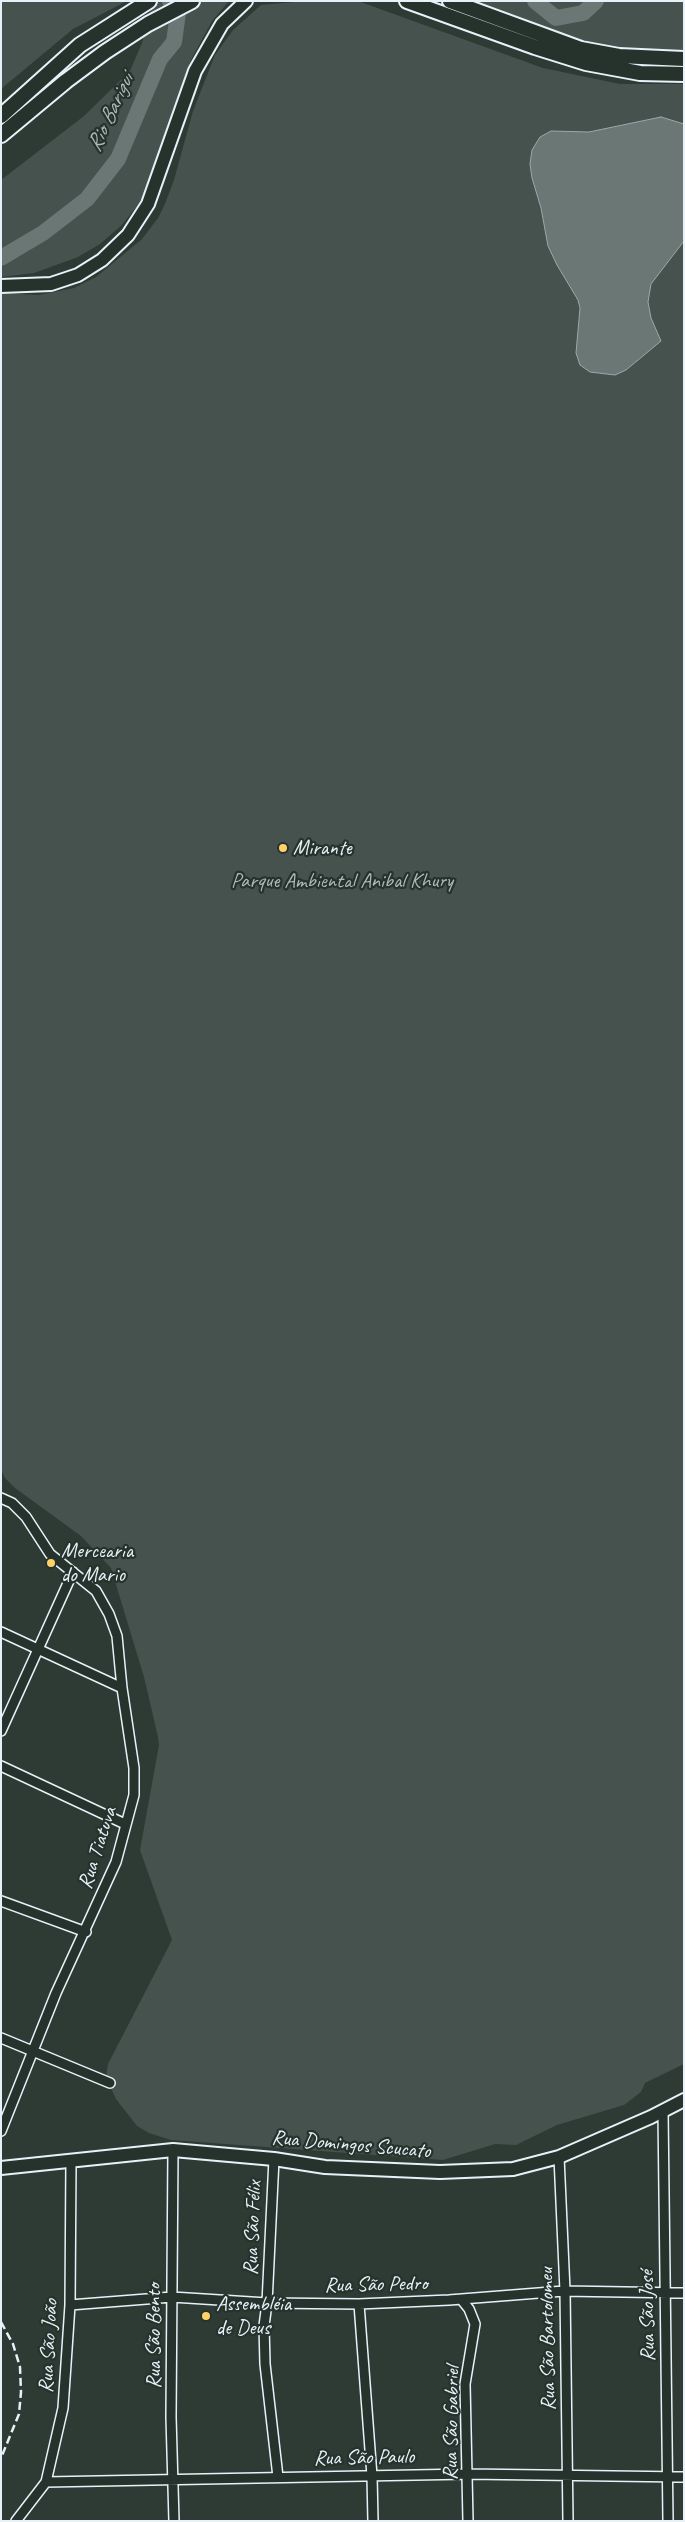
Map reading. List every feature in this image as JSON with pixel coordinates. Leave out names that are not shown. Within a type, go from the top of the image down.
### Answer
[{"type":"main road","points":[[1,116],[80,46],[149,1]]},
{"type":"main road","points":[[1,135],[84,67],[148,24],[192,1]]},
{"type":"main road","points":[[1,286],[51,284],[78,275],[102,260],[128,235],[148,204],[195,71],[222,24],[246,1]]},
{"type":"main road","points":[[407,1],[535,47],[586,63],[640,73],[684,74]]},
{"type":"main road","points":[[450,1],[581,49],[619,56],[684,59]]},
{"type":"main road","name":"Rua Domingos Scucato","points":[[1,2168],[173,2150],[274,2159],[325,2166],[440,2172],[513,2169],[559,2157],[684,2100]]},
{"type":"street","name":"Rua Tiatuva","points":[[1,1498],[12,1503],[26,1517],[50,1554],[96,1591],[109,1614],[117,1636],[122,1688],[134,1768],[134,1795],[116,1862],[86,1932],[56,1993],[1,2131]]},
{"type":"street","points":[[1,1731],[73,1572]]},
{"type":"street","points":[[1,1632],[40,1648],[122,1688]]},
{"type":"street","points":[[1,1766],[125,1824]]},
{"type":"street","points":[[1,1901],[86,1932]]},
{"type":"street","points":[[1,2038],[110,2082]]},
{"type":"street","name":"Rua São José","points":[[663,2111],[668,2521]]},
{"type":"street","name":"Rua São Bento","points":[[173,2150],[171,2417],[174,2521]]},
{"type":"street","name":"Rua São Bartolomeu","points":[[559,2157],[564,2291],[568,2521]]},
{"type":"street","name":"Rua São Félix","points":[[274,2159],[267,2303],[264,2326],[265,2364],[278,2477]]},
{"type":"street","name":"Rua São João","points":[[16,2521],[46,2482],[63,2408],[70,2305],[71,2162]]},
{"type":"street","name":"Rua São Pedro","points":[[70,2305],[172,2297],[267,2303],[359,2304],[564,2291],[684,2293]]},
{"type":"street","name":"Rua São Gabriel","points":[[461,2299],[469,2310],[475,2324],[465,2384],[468,2521]]},
{"type":"street","points":[[359,2304],[372,2476],[373,2521]]},
{"type":"street","name":"Rua São Paulo","points":[[46,2482],[468,2474],[684,2477]]},
{"type":"green space","points":[[1,1],[127,1],[73,29],[1,89]]},
{"type":"green space","points":[[153,1],[229,1],[212,21],[192,58],[157,162],[140,202],[122,225],[100,244],[78,257],[34,273],[1,277],[1,180],[84,116],[130,71],[142,43]]},
{"type":"green space","name":"Parque Ambiental Anibal Khury","points":[[306,1],[358,1],[543,68],[620,84],[684,84],[684,2064],[645,2083],[641,2092],[624,2105],[557,2125],[516,2145],[495,2144],[443,2160],[171,2140],[149,2133],[137,2126],[116,2099],[106,2077],[108,2064],[172,1940],[140,1850],[159,1745],[158,1737],[144,1677],[111,1568],[81,1536],[15,1488],[5,1478],[1,1470],[1,293],[39,295],[74,288],[96,277],[142,239],[158,218],[165,204],[174,180],[193,111],[215,55],[233,30],[261,5]]},
{"type":"green space","points":[[470,1],[684,1],[684,55],[555,40]]},
{"type":"shaded area","points":[[661,117],[684,124],[684,241],[651,284],[648,302],[651,318],[661,341],[626,370],[615,375],[590,372],[580,365],[576,353],[580,308],[578,300],[548,246],[541,208],[532,178],[530,164],[532,150],[540,137],[551,131],[589,132]]},
{"type":"waterway","name":"Rio Barigui","points":[[1,258],[43,233],[87,199],[118,159],[160,59],[174,42],[178,13],[170,1]]},
{"type":"waterway","name":"Rio Barigui","points":[[535,1],[556,18],[583,13],[596,1]]},
{"type":"railway","points":[[1,2322],[13,2344],[20,2367],[21,2392],[19,2414],[1,2458]]},
{"type":"place","name":"Mirante","points":[[283,848]]},
{"type":"place","name":"Mercearia do Mario","points":[[51,1563]]},
{"type":"place","name":"Assembléia de Deus","points":[[206,2316]]}]
